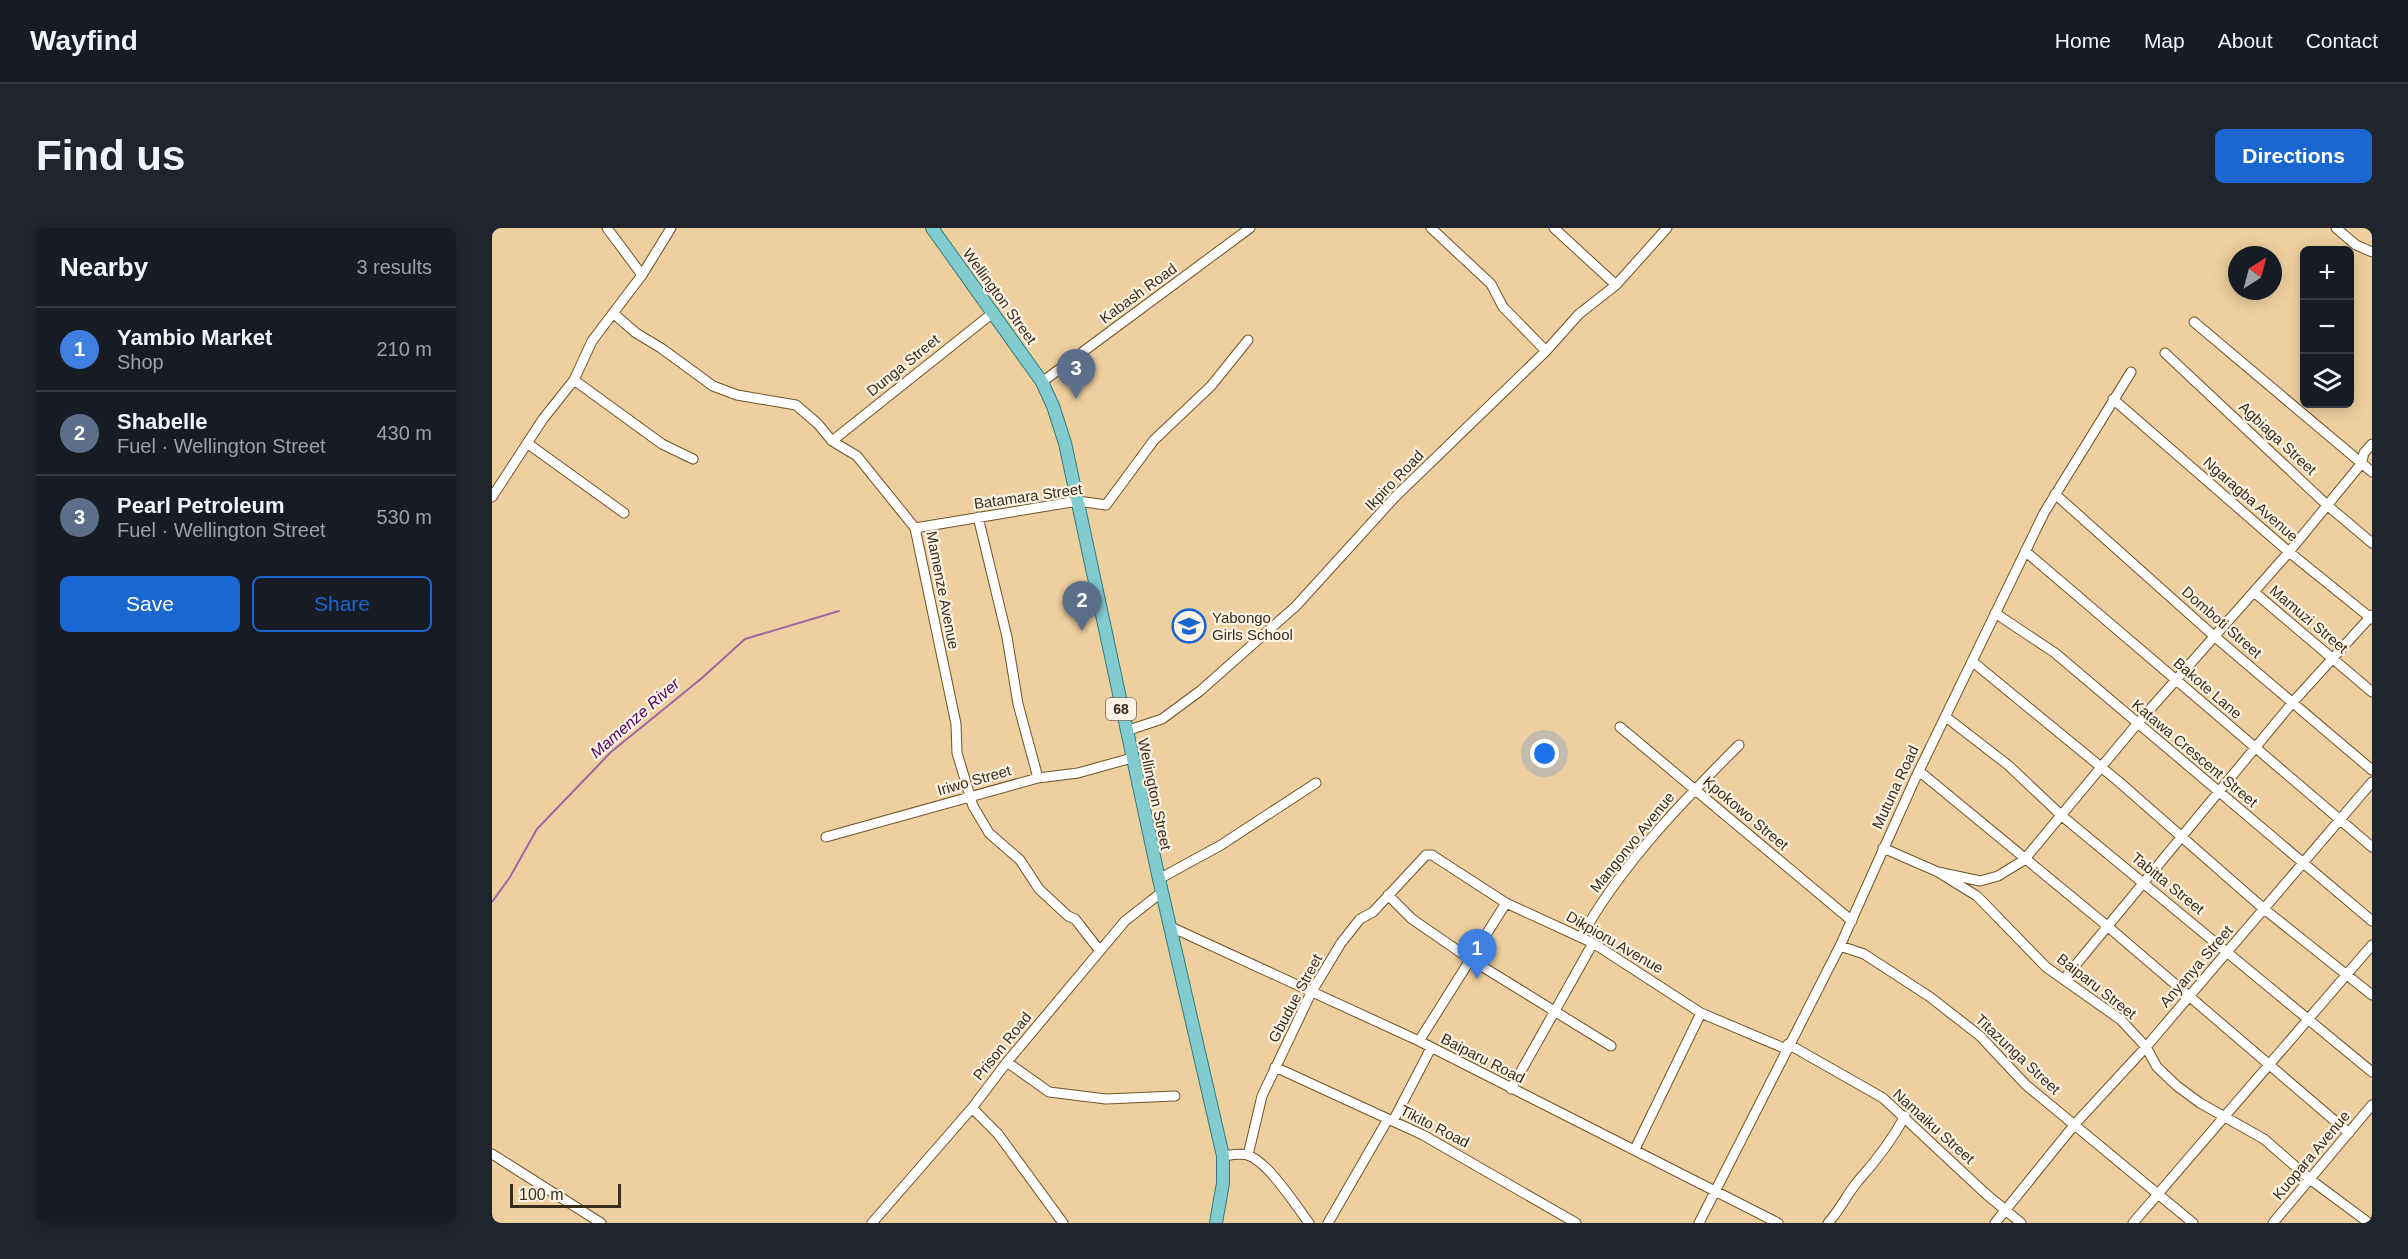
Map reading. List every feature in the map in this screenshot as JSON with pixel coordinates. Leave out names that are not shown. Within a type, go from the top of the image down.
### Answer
[{"type":"main road","name":"Wellington Street","points":[[932,228],[1042,382],[1053,406],[1065,443],[1132,759],[1223,1155],[1223,1183],[1216,1223]]},
{"type":"street","points":[[607,228],[642,275]]},
{"type":"street","points":[[492,497],[527,443],[574,380],[592,340],[642,275],[671,228]]},
{"type":"street","name":"Kabash Road","points":[[1042,382],[1250,228]]},
{"type":"street","points":[[1431,228],[1491,284],[1503,307],[1546,351]]},
{"type":"street","points":[[1554,228],[1616,285]]},
{"type":"street","name":"Ikpiro Road","points":[[1126,731],[1162,719],[1200,691],[1296,606],[1350,550],[1395,497],[1546,351],[1579,314],[1616,285],[1667,228]]},
{"type":"street","points":[[2337,228],[2356,245],[2372,252]]},
{"type":"street","name":"Dunga Street","points":[[832,441],[994,312]]},
{"type":"street","name":"Mamenze Avenue","points":[[613,313],[636,333],[661,348],[713,386],[737,395],[796,405],[818,424],[832,441],[856,456],[915,528],[956,724],[957,753],[973,806],[989,833],[1020,860],[1039,890],[1068,916],[1075,919],[1100,951]]},
{"type":"street","points":[[2194,322],[2372,472]]},
{"type":"street","name":"Batamara Street","points":[[915,528],[1078,501],[1106,505],[1154,440],[1211,386],[1248,340]]},
{"type":"street","name":"Agbiaga Street","points":[[2165,353],[2327,506],[2372,543]]},
{"type":"street","name":"Mutuna Road","points":[[1699,1223],[1714,1189],[1840,946],[1918,771],[2025,551],[2055,494],[2131,372]]},
{"type":"street","points":[[574,380],[662,444],[693,459]]},
{"type":"street","name":"Ngaragba Avenue","points":[[2113,399],[2289,552],[2371,617]]},
{"type":"street","points":[[527,443],[624,513]]},
{"type":"street","points":[[1938,872],[1980,881],[1998,876],[2024,860],[2137,724],[2289,552],[2361,464],[2364,453],[2372,444]]},
{"type":"street","name":"Domboti Street","points":[[2055,494],[2214,636],[2372,770]]},
{"type":"street","points":[[978,517],[1007,638],[1018,704],[1038,778]]},
{"type":"street","name":"Bakote Lane","points":[[2025,551],[2372,847]]},
{"type":"street","name":"Mamuzi Street","points":[[2254,591],[2372,692]]},
{"type":"street","name":"Katawa Crescent Street","points":[[1995,613],[2055,653],[2372,921]]},
{"type":"street","points":[[2064,979],[2106,925],[2293,702],[2371,617]]},
{"type":"street","points":[[1973,662],[2102,767],[2264,909],[2372,995]]},
{"type":"street","name":"Tabitta Street","points":[[1946,717],[2008,765],[2062,816],[2372,1072]]},
{"type":"street","name":"Kpokowo Street","points":[[1620,727],[1852,921]]},
{"type":"street","name":"Mangonvo Avenue","points":[[1581,937],[1624,872],[1694,789],[1738,745]]},
{"type":"street","name":"Iriwo Street","points":[[826,837],[1038,778],[1078,773],[1132,759]]},
{"type":"street","points":[[1918,771],[2106,925],[2349,1134]]},
{"type":"street","name":"Anyanya Street","points":[[1995,1223],[2075,1124],[2146,1047],[2338,819],[2372,782]]},
{"type":"street","points":[[1159,879],[1221,845],[1316,783]]},
{"type":"street","name":"Baiparu Street","points":[[1883,848],[1938,872],[1977,896],[2046,967],[2121,1020],[2146,1047],[2157,1067],[2177,1086],[2264,1138],[2311,1180],[2369,1223]]},
{"type":"street","name":"Gbudue Street","points":[[1248,1155],[1262,1096],[1311,993],[1341,943],[1360,919],[1373,912],[1426,855],[1432,855]]},
{"type":"street","name":"Dikpioru Avenue","points":[[1432,855],[1506,903],[1593,943],[1701,1012],[1787,1047]]},
{"type":"street","name":"Prison Road","points":[[872,1223],[972,1108],[1007,1062],[1125,921],[1162,892]]},
{"type":"street","points":[[1388,895],[1412,919],[1470,959],[1554,1014],[1611,1046]]},
{"type":"street","points":[[1419,1041],[1506,903]]},
{"type":"street","name":"Baiparu Road","points":[[1171,927],[1419,1041],[1778,1223]]},
{"type":"street","points":[[1511,1089],[1593,943]]},
{"type":"street","points":[[2133,1223],[2372,945]]},
{"type":"street","name":"Titazunga Street","points":[[1840,946],[1863,954],[1930,997],[1980,1036],[2026,1085],[2193,1223]]},
{"type":"street","points":[[1635,1149],[1701,1012]]},
{"type":"street","name":"Namaiku Street","points":[[1787,1047],[1831,1066],[1883,1098],[2021,1223]]},
{"type":"street","points":[[1328,1223],[1431,1048]]},
{"type":"street","points":[[1007,1062],[1049,1092],[1106,1100],[1175,1096]]},
{"type":"street","name":"Tikito Road","points":[[1275,1067],[1390,1120],[1476,1164],[1575,1223]]},
{"type":"street","name":"Kuopara Avenue","points":[[2273,1223],[2372,1105]]},
{"type":"street","points":[[972,1108],[998,1134],[1063,1223]]},
{"type":"street","points":[[1828,1223],[1857,1182],[1871,1169],[1905,1116]]},
{"type":"street","points":[[492,1154],[601,1223]]},
{"type":"street","points":[[1223,1155],[1248,1155],[1269,1172],[1309,1223]]},
{"type":"waterway","name":"Mamenze River","points":[[492,902],[510,877],[537,829],[611,752],[702,678],[745,639],[839,611]]},
{"type":"place","name":"Pearl Petroleum","points":[[1076,399]]},
{"type":"place","name":"Yabongo Girls School","points":[[1189,626]]},
{"type":"place","name":"Shabelle","points":[[1082,631]]},
{"type":"place","name":"Yambio Market","points":[[1477,979]]}]
